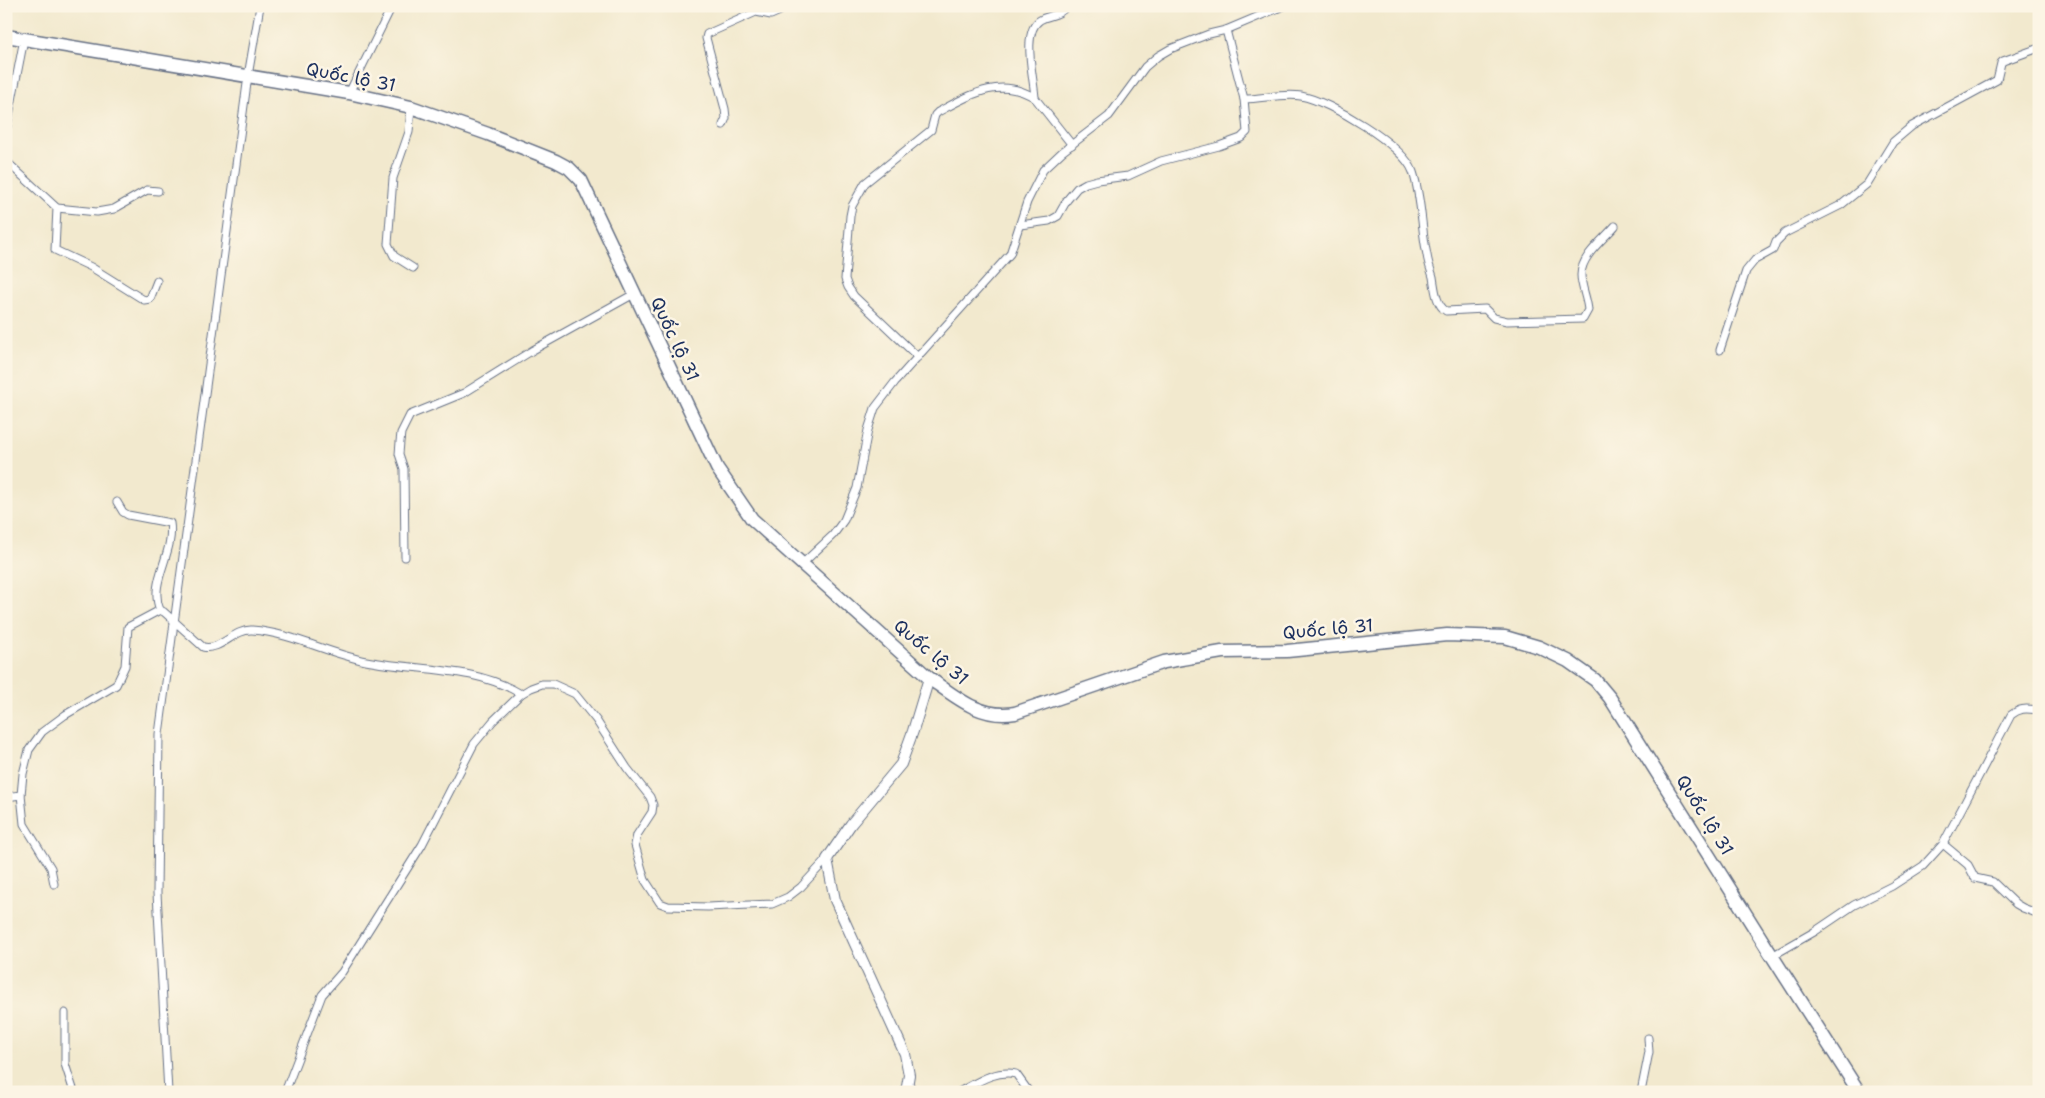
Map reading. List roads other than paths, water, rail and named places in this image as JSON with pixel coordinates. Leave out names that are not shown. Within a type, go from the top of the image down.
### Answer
[{"type":"highway","name":"Quốc lộ 31","points":[[6,36],[349,93],[411,107],[488,134],[569,168],[581,180],[717,468],[752,519],[914,662],[929,678],[957,697],[989,714],[1003,715],[1015,713],[1164,662],[1222,652],[1287,651],[1447,635],[1505,637],[1539,647],[1568,662],[1595,680],[1610,698],[1860,1092]]},
{"type":"street","points":[[168,1092],[157,893],[159,734],[248,76],[260,6]]},
{"type":"street","points":[[349,93],[392,6]]},
{"type":"street","points":[[723,124],[726,118],[725,109],[711,59],[706,38],[707,34],[756,12],[771,16],[780,11],[780,6]]},
{"type":"street","points":[[1035,98],[1030,36],[1033,26],[1049,17],[1058,15],[1066,6]]},
{"type":"street","points":[[802,564],[833,535],[844,520],[858,488],[868,430],[875,408],[1010,254],[1027,202],[1042,170],[1109,116],[1138,75],[1151,61],[1170,49],[1209,34],[1226,30],[1283,6]]},
{"type":"street","points":[[1020,225],[1049,221],[1058,216],[1067,200],[1077,188],[1086,183],[1128,176],[1161,161],[1219,146],[1241,138],[1247,132],[1244,99],[1226,30]]},
{"type":"street","points":[[6,131],[24,39]]},
{"type":"street","points":[[1720,350],[1746,271],[1755,260],[1773,250],[1776,242],[1786,234],[1841,205],[1867,184],[1893,142],[1912,126],[1997,80],[2001,63],[2007,58],[2039,48]]},
{"type":"street","points":[[918,357],[854,296],[845,279],[852,206],[859,191],[872,176],[893,162],[931,130],[935,115],[938,112],[990,88],[1028,93],[1035,98],[1072,145]]},
{"type":"street","points":[[1244,99],[1299,96],[1313,99],[1384,139],[1395,148],[1412,171],[1422,221],[1426,255],[1439,305],[1446,311],[1485,309],[1494,318],[1507,321],[1583,319],[1588,310],[1581,276],[1582,266],[1615,226]]},
{"type":"street","points":[[411,107],[408,132],[393,178],[388,244],[394,256],[413,268]]},
{"type":"street","points":[[6,162],[57,208],[97,212],[114,208],[147,190],[158,191]]},
{"type":"street","points":[[57,208],[54,247],[58,253],[91,267],[144,300],[150,299],[157,281]]},
{"type":"street","points":[[405,557],[404,469],[400,454],[400,442],[401,433],[410,415],[464,394],[533,350],[634,294]]},
{"type":"street","points":[[117,502],[123,512],[128,515],[170,523],[167,557],[156,589],[156,598],[160,610],[203,647],[208,648],[245,630],[254,630],[365,661],[457,673],[493,681],[521,694]]},
{"type":"street","points":[[54,884],[51,868],[24,824],[21,794],[23,774],[29,750],[42,732],[65,715],[116,686],[125,666],[128,628],[160,610]]},
{"type":"street","points":[[285,1092],[322,995],[342,972],[422,844],[474,744],[493,721],[521,694],[542,684],[553,684],[575,694],[596,720],[627,768],[650,797],[653,805],[652,812],[637,835],[636,845],[645,880],[660,903],[668,906],[708,907],[772,904],[780,901],[794,892],[827,859],[851,824],[901,764],[929,678]]},
{"type":"street","points":[[1772,956],[1814,932],[1854,905],[1892,886],[1923,866],[1944,844],[2011,715],[2024,708],[2039,710]]},
{"type":"street","points":[[6,797],[21,794]]},
{"type":"street","points":[[1944,844],[1961,858],[1975,878],[1993,882],[2016,904],[2039,914]]},
{"type":"street","points":[[827,859],[835,900],[905,1054],[909,1068],[907,1087],[915,1092]]},
{"type":"street","points":[[65,1014],[65,1064],[74,1092]]},
{"type":"street","points":[[1641,1092],[1650,1052],[1648,1038]]},
{"type":"street","points":[[959,1092],[981,1080],[1004,1072],[1016,1074],[1030,1092]]}]
